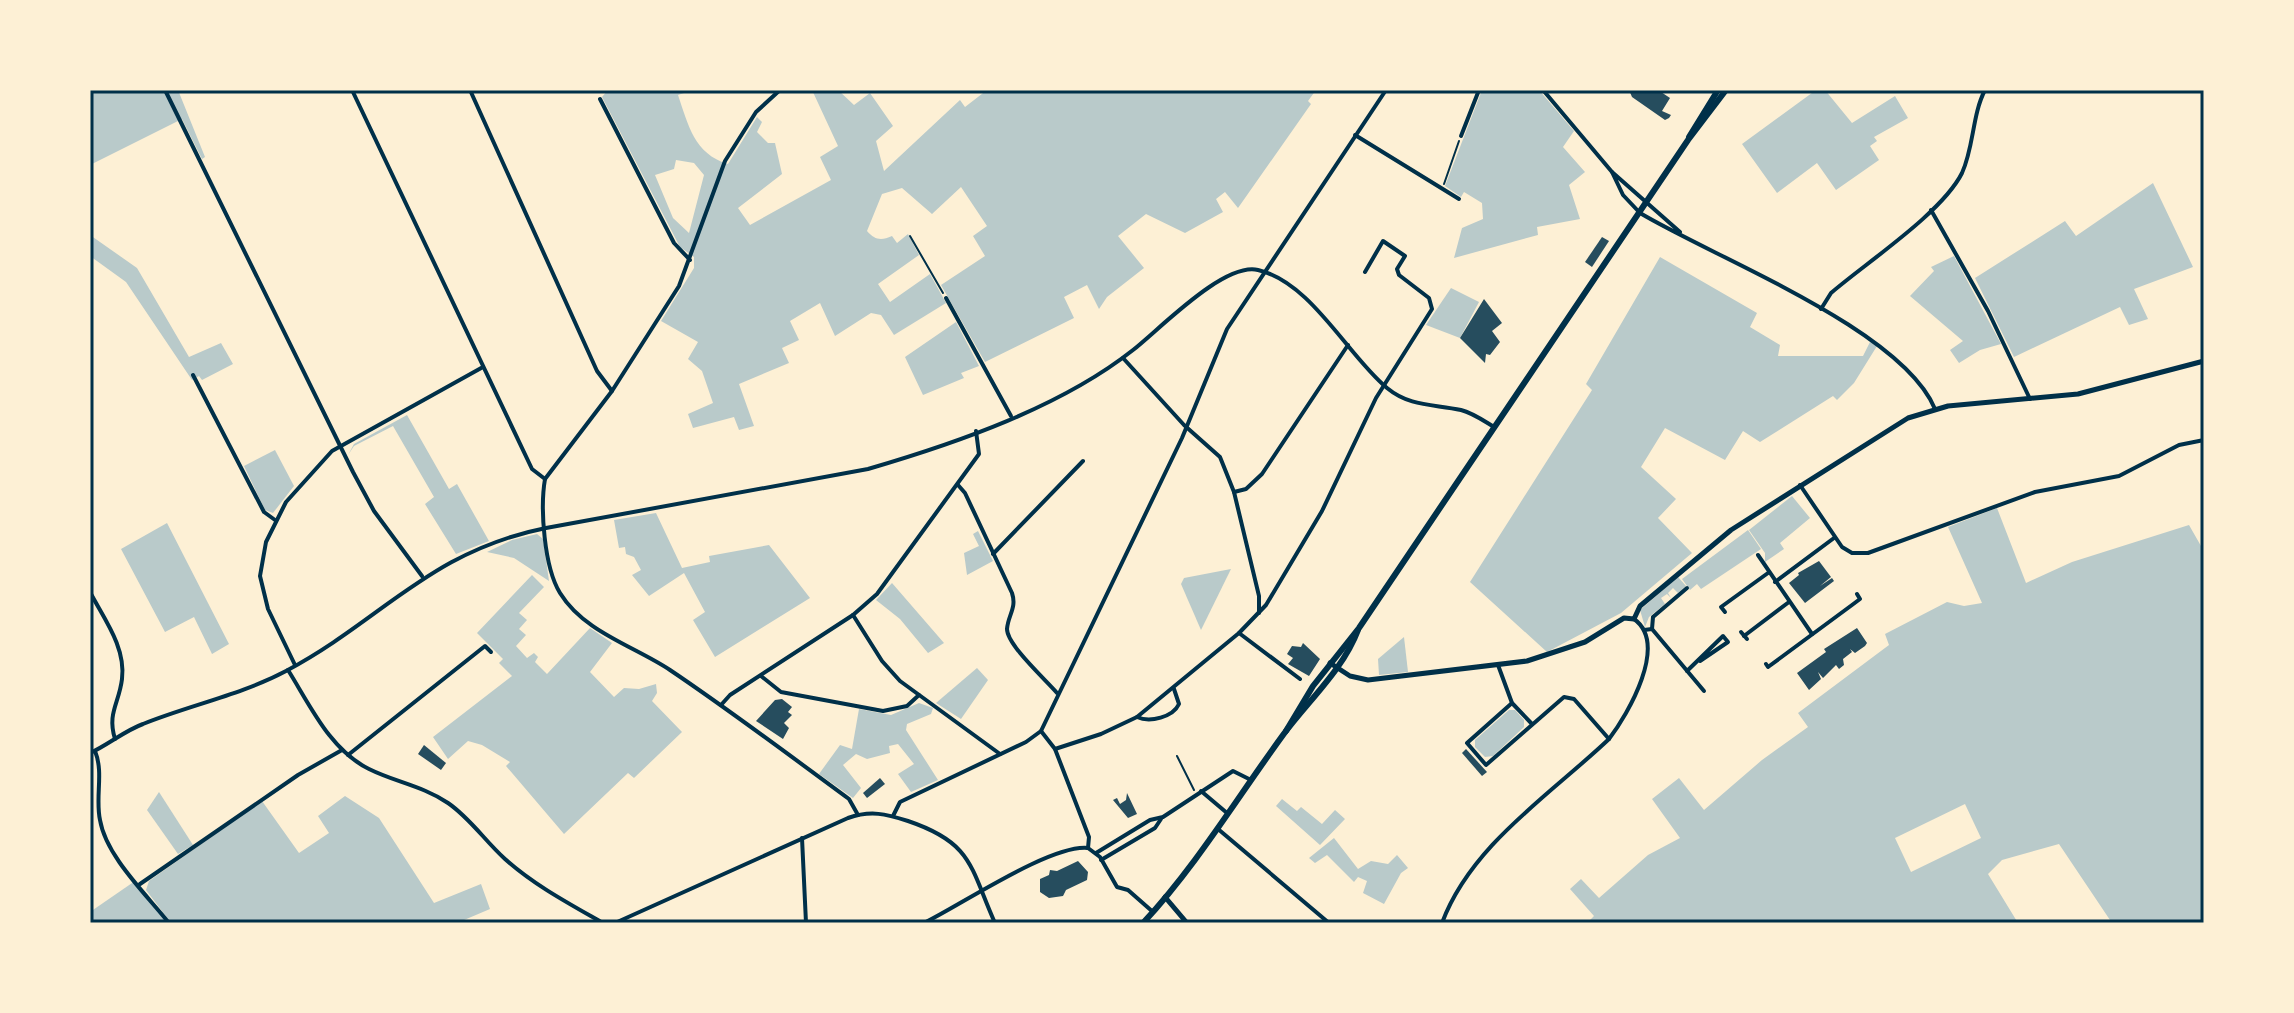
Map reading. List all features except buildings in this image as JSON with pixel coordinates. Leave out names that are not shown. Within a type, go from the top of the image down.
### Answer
[{"type":"main road","points":[[1143,923],[1217,828],[1359,628],[1640,213],[1718,90]]},
{"type":"main road","points":[[1688,140],[1726,90]]},
{"type":"street","points":[[165,90],[340,447],[374,511],[422,576]]},
{"type":"street","points":[[352,90],[532,469],[545,479]]},
{"type":"street","points":[[470,90],[597,371],[612,391]]},
{"type":"street","points":[[780,90],[756,112],[725,161],[679,286],[612,391],[545,479],[543,494],[549,564],[562,596],[606,635],[666,667],[721,705],[849,799],[858,815]]},
{"type":"street","points":[[893,816],[900,802],[1001,755],[1041,731],[1182,438],[1184,425],[1227,329],[1386,90]]},
{"type":"street","points":[[1461,136],[1479,90]]},
{"type":"street","points":[[1543,90],[1612,172],[1680,232]]},
{"type":"street","points":[[1821,309],[1831,293],[1931,210],[1956,184],[1964,169],[1985,90]]},
{"type":"street","points":[[600,99],[674,243],[690,260]]},
{"type":"street","points":[[1355,135],[1459,199]]},
{"type":"street","points":[[1612,172],[1623,195],[1640,213],[1821,309],[1897,359],[1930,396],[1935,409]]},
{"type":"street","points":[[1931,210],[1988,311],[2030,401]]},
{"type":"street","points":[[1055,749],[1101,734],[1137,717],[1239,633],[1276,591],[1322,511],[1376,398],[1386,387],[1433,305],[1427,296],[1400,277],[1397,269],[1405,256],[1383,241],[1365,272]]},
{"type":"street","points":[[169,923],[105,842],[99,813],[99,767],[92,752],[140,725],[247,689],[288,670],[422,576],[498,541],[546,528],[868,469],[976,431],[1062,396],[1123,358],[1227,277],[1242,269],[1263,271],[1307,300],[1386,387],[1403,399],[1469,412],[1495,428]]},
{"type":"street","points":[[946,298],[1011,416]]},
{"type":"street","points":[[1234,492],[1246,489],[1262,474],[1348,344]]},
{"type":"street","points":[[1123,358],[1184,425],[1220,457],[1234,492],[1258,588],[1259,613]]},
{"type":"street","points":[[1634,619],[1640,606],[1717,542],[1900,422],[1935,409],[2030,401],[2093,391],[2204,361]]},
{"type":"street","points":[[295,665],[268,609],[261,585],[262,557],[275,520],[298,485],[340,447],[484,366]]},
{"type":"street","points":[[193,375],[264,512],[275,520]]},
{"type":"street","points":[[721,705],[853,615],[892,577],[979,454],[976,431]]},
{"type":"street","points":[[1800,485],[1835,538],[1852,553],[1877,551],[2023,496],[2119,476],[2179,445],[2204,440]]},
{"type":"street","points":[[993,554],[1083,461]]},
{"type":"street","points":[[958,485],[965,493],[1015,601],[1007,626],[1010,640],[1058,694]]},
{"type":"street","points":[[1775,582],[1835,538]]},
{"type":"street","points":[[1758,555],[1812,634]]},
{"type":"street","points":[[1725,612],[1721,607],[1768,573]]},
{"type":"street","points":[[1258,588],[1276,591]]},
{"type":"street","points":[[1687,588],[1653,617],[1652,629],[1704,691]]},
{"type":"street","points":[[90,592],[114,638],[121,660],[122,679],[110,718],[115,739]]},
{"type":"street","points":[[1766,664],[1768,667],[1860,599],[1857,594]]},
{"type":"street","points":[[1744,636],[1789,602]]},
{"type":"street","points":[[853,615],[890,671],[919,695],[994,746],[1001,755]]},
{"type":"street","points":[[1333,665],[1355,679],[1368,680],[1498,665],[1561,651],[1624,618],[1634,619],[1644,630],[1643,675],[1635,699],[1609,739],[1482,855],[1457,887],[1442,923]]},
{"type":"street","points":[[1644,630],[1652,629]]},
{"type":"street","points":[[1239,633],[1300,679]]},
{"type":"street","points":[[1687,671],[1728,642],[1723,636],[1701,655],[1700,661]]},
{"type":"street","points":[[348,755],[485,646],[491,652]]},
{"type":"street","points":[[1498,665],[1512,703],[1532,724]]},
{"type":"street","points":[[288,670],[332,740],[348,755],[367,769],[418,786],[448,803],[539,887],[603,923]]},
{"type":"street","points":[[761,676],[781,692],[883,711],[907,706],[919,695]]},
{"type":"street","points":[[1137,717],[1149,720],[1175,711],[1179,704],[1174,689]]},
{"type":"street","points":[[1512,703],[1467,743],[1486,765],[1568,696],[1609,739]]},
{"type":"street","points":[[1041,731],[1055,749],[1089,837],[1088,848]]},
{"type":"street","points":[[140,884],[285,784],[342,750]]},
{"type":"street","points":[[1099,857],[1155,828],[1163,817],[1233,771],[1251,780]]},
{"type":"street","points":[[1198,792],[1227,813]]},
{"type":"street","points":[[615,923],[802,838],[858,815],[875,812],[951,839],[981,882],[995,923]]},
{"type":"street","points":[[1099,857],[1150,820],[1163,817]]},
{"type":"street","points":[[1217,828],[1329,923]]},
{"type":"street","points":[[802,838],[806,923]]},
{"type":"street","points":[[924,923],[982,892],[996,881],[1070,849],[1088,848],[1099,857],[1117,887],[1153,912]]},
{"type":"street","points":[[1165,897],[1187,923]]},
{"type":"street","points":[[736,923],[813,923]]},
{"type":"path","points":[[1442,189],[1461,136]]},
{"type":"path","points":[[910,236],[946,298]]},
{"type":"path","points":[[1177,756],[1198,792]]},
{"type":"shaded area","points":[[90,90],[178,90],[205,157],[202,159],[182,119],[90,165]]},
{"type":"shaded area","points":[[608,90],[693,90],[678,95],[689,127],[707,153],[728,164],[757,117],[762,122],[757,132],[768,143],[775,143],[782,174],[738,208],[750,225],[831,180],[820,157],[838,146],[812,90],[838,90],[854,105],[870,93],[893,126],[876,141],[884,171],[960,100],[965,107],[987,90],[1316,90],[1308,101],[1311,104],[1238,208],[1225,192],[1216,199],[1223,212],[1185,233],[1146,214],[1118,236],[1144,268],[1107,297],[1099,309],[1087,285],[1064,297],[1074,318],[985,362],[941,285],[985,256],[973,236],[987,226],[961,187],[932,214],[902,188],[882,194],[867,231],[878,239],[892,236],[897,243],[908,234],[919,255],[878,284],[890,302],[930,274],[946,303],[894,335],[881,315],[871,313],[835,336],[820,303],[790,321],[799,340],[782,348],[789,363],[739,384],[754,426],[739,430],[734,417],[693,428],[688,414],[713,403],[702,371],[688,359],[698,342],[661,321],[694,268],[694,257],[680,247],[602,97]],"holes":[[[676,160],[694,163],[704,175],[689,233],[673,218],[655,175],[674,169]]]},
{"type":"shaded area","points":[[1482,90],[1539,90],[1574,131],[1563,147],[1585,172],[1569,185],[1580,219],[1537,227],[1538,235],[1454,258],[1462,228],[1483,219],[1482,203],[1464,192],[1461,197],[1445,186]]},
{"type":"shaded area","points":[[1816,90],[1825,90],[1852,123],[1895,96],[1908,118],[1874,137],[1877,141],[1870,146],[1879,160],[1836,190],[1817,163],[1777,193],[1742,144]]},
{"type":"shaded area","points":[[2153,183],[2193,267],[2134,289],[2148,319],[2129,325],[2120,307],[2014,357],[1975,278],[2065,221],[2076,236]]},
{"type":"shaded area","points":[[90,235],[137,268],[189,357],[221,343],[233,364],[202,380],[199,376],[192,380],[126,282],[90,256]]},
{"type":"shaded area","points":[[1954,256],[2001,344],[1980,350],[1959,363],[1950,350],[1963,341],[1910,296],[1934,271],[1931,267]]},
{"type":"shaded area","points":[[1660,257],[1757,313],[1750,327],[1780,345],[1778,356],[1863,356],[1870,342],[1877,346],[1854,383],[1837,400],[1833,396],[1760,442],[1743,431],[1725,460],[1665,428],[1641,467],[1676,499],[1658,518],[1692,553],[1621,613],[1547,652],[1470,582],[1592,390],[1586,384]]},
{"type":"shaded area","points":[[1451,288],[1479,302],[1460,338],[1426,325]]},
{"type":"shaded area","points":[[956,322],[979,366],[961,373],[964,378],[923,395],[905,357]]},
{"type":"shaded area","points":[[407,415],[449,489],[457,484],[489,541],[456,554],[425,504],[434,497],[393,426],[354,446],[348,455],[354,444]]},
{"type":"shaded area","points":[[275,450],[294,486],[273,513],[265,510],[244,466]]},
{"type":"shaded area","points":[[1792,496],[1810,518],[1780,543],[1784,549],[1765,562],[1765,553],[1749,530]]},
{"type":"shaded area","points":[[1997,508],[2026,583],[2072,562],[2189,525],[2201,546],[2204,541],[2204,923],[2112,923],[2059,844],[2002,860],[1988,874],[2018,923],[1587,923],[1594,916],[1570,889],[1581,879],[1599,898],[1648,855],[1680,838],[1652,799],[1679,778],[1704,810],[1762,760],[1808,727],[1798,713],[1889,645],[1885,634],[1947,602],[1964,606],[1982,603],[1948,527]],"holes":[[[1965,804],[1981,838],[1911,872],[1895,838]]]},
{"type":"shaded area","points":[[656,513],[682,568],[710,562],[709,556],[769,545],[810,598],[715,657],[693,620],[705,612],[684,573],[649,596],[632,575],[641,570],[634,557],[626,554],[625,547],[619,548],[614,520]]},
{"type":"shaded area","points":[[167,523],[229,644],[212,654],[194,617],[165,632],[121,549]]},
{"type":"shaded area","points":[[1748,530],[1761,549],[1701,589],[1697,584],[1690,590],[1682,579]]},
{"type":"shaded area","points":[[978,531],[993,561],[967,575],[964,553],[979,546],[973,534]]},
{"type":"shaded area","points":[[537,534],[543,539],[549,581],[514,558],[487,552],[512,540]]},
{"type":"shaded area","points":[[1231,569],[1201,630],[1181,584],[1184,578]]},
{"type":"shaded area","points":[[532,575],[544,587],[519,613],[527,620],[519,629],[526,635],[516,646],[527,658],[534,653],[538,657],[535,662],[547,674],[590,628],[612,643],[590,672],[614,697],[624,688],[639,689],[656,684],[657,693],[652,701],[682,732],[634,778],[628,773],[564,834],[506,766],[510,762],[482,745],[468,741],[448,759],[433,737],[512,676],[499,663],[503,659],[477,633]]},
{"type":"shaded area","points":[[1678,577],[1686,586],[1678,593],[1673,588],[1668,593],[1671,598],[1667,594],[1661,598],[1665,604],[1649,617],[1645,627],[1640,610]]},
{"type":"shaded area","points":[[892,583],[944,643],[928,653],[900,619],[876,600]]},
{"type":"shaded area","points":[[1404,637],[1408,672],[1379,675],[1378,659]]},
{"type":"shaded area","points":[[977,668],[988,680],[961,719],[936,703]]},
{"type":"shaded area","points":[[919,703],[933,708],[931,714],[907,724],[906,730],[938,780],[911,792],[898,774],[914,764],[898,744],[889,746],[890,753],[867,759],[856,754],[843,765],[861,788],[853,798],[819,774],[840,745],[852,749],[859,709],[891,715]]},
{"type":"shaded area","points":[[1509,710],[1515,710],[1524,720],[1524,727],[1493,756],[1485,757],[1475,747],[1475,740]]},
{"type":"shaded area","points":[[159,792],[193,845],[178,854],[147,810]]},
{"type":"shaded area","points":[[345,796],[379,818],[434,903],[481,884],[490,909],[457,923],[171,923],[146,890],[149,881],[262,801],[299,853],[329,833],[318,816]]},
{"type":"shaded area","points":[[1282,799],[1297,811],[1301,807],[1322,824],[1335,810],[1345,819],[1320,845],[1276,806]]},
{"type":"shaded area","points":[[1334,838],[1358,869],[1371,861],[1388,864],[1397,855],[1408,868],[1401,873],[1384,904],[1363,893],[1367,881],[1358,877],[1354,882],[1327,855],[1315,863],[1309,858]]},
{"type":"shaded area","points":[[135,881],[168,923],[90,923],[90,912]]}]
